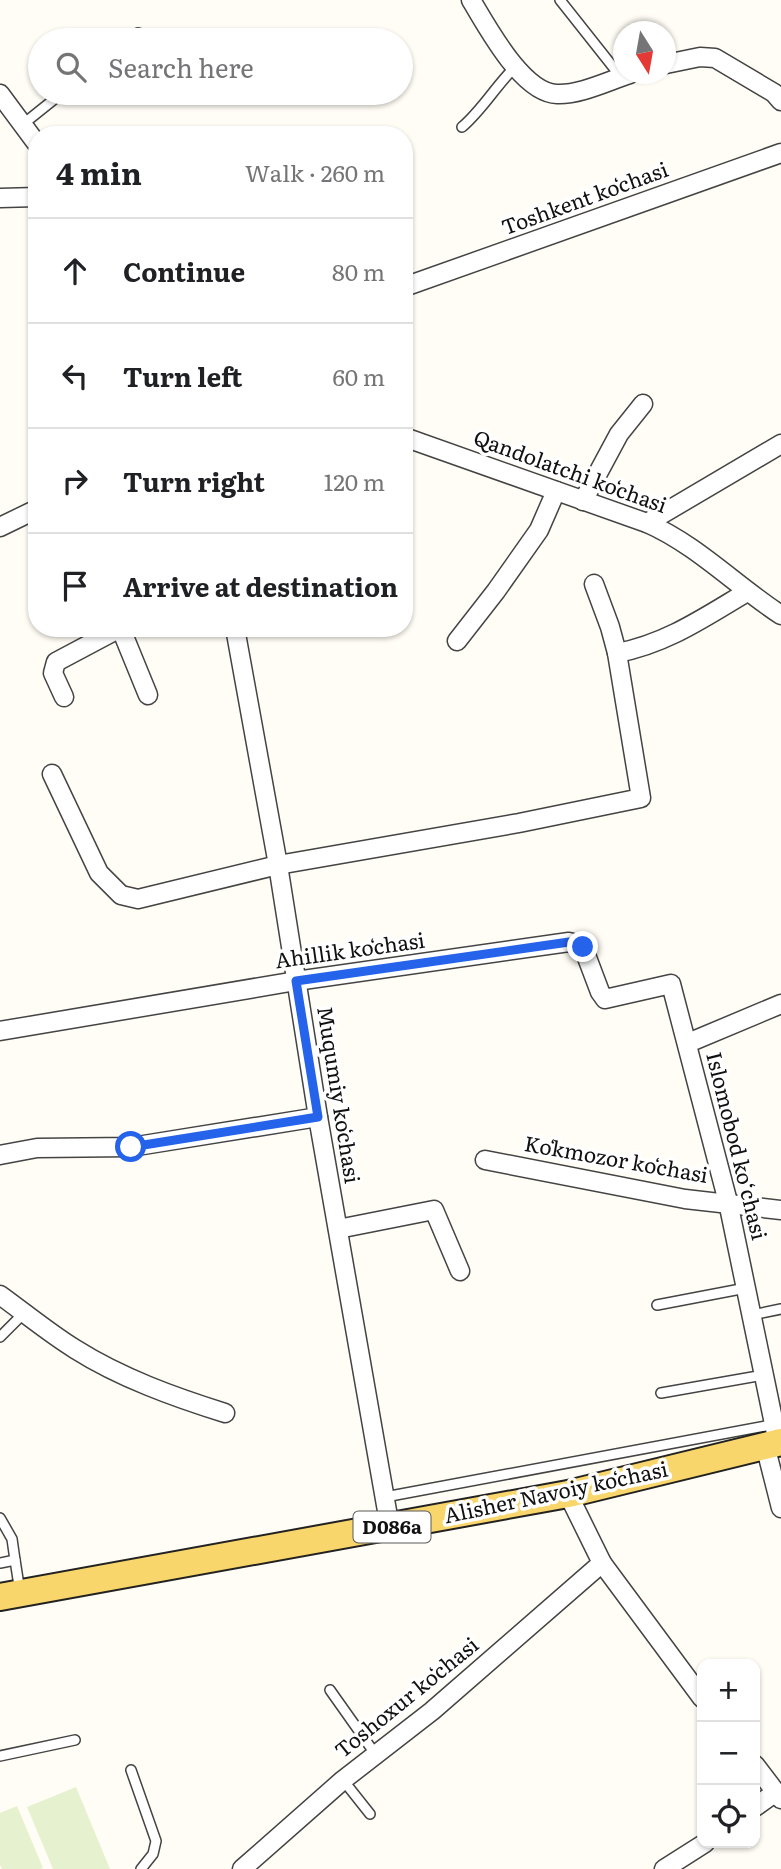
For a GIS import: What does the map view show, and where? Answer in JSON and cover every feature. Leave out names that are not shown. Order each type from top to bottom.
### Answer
[{"type":"main road","name":"Alisher Navoiy koʻchasi","points":[[10,1595],[568,1494],[776,1436]]},
{"type":"street","points":[[471,0],[514,68],[544,91],[553,94],[575,92],[613,79]]},
{"type":"street","points":[[676,62],[700,57],[715,58],[774,93],[781,101]]},
{"type":"street","points":[[0,94],[28,133]]},
{"type":"street","name":"Toshkent koʻchasi","points":[[413,284],[781,153]]},
{"type":"street","points":[[0,198],[28,197]]},
{"type":"street","points":[[583,500],[619,433],[643,404]]},
{"type":"street","name":"Qandolatchi koʻchasi","points":[[413,440],[674,535],[781,615]]},
{"type":"street","points":[[647,523],[781,444]]},
{"type":"street","points":[[457,641],[539,530],[556,491]]},
{"type":"street","points":[[0,527],[28,513]]},
{"type":"street","points":[[52,774],[99,873],[121,895],[138,899],[278,865],[641,798],[617,653],[594,584]]},
{"type":"street","points":[[617,653],[634,650],[680,633],[747,592]]},
{"type":"street","points":[[64,697],[53,673],[56,662],[104,637]]},
{"type":"street","points":[[123,637],[148,695]]},
{"type":"street","name":"Muqumiy koʻchasi","points":[[237,637],[390,1528]]},
{"type":"street","name":"Ahillik koʻchasi","points":[[0,1031],[296,981],[569,942],[583,947],[605,999],[671,984]]},
{"type":"street","name":"Islomobod ko‘chasi","points":[[671,984],[728,1202],[752,1315],[776,1436],[781,1508]]},
{"type":"street","points":[[688,1043],[781,1004]]},
{"type":"street","points":[[0,1155],[37,1149],[131,1147],[318,1117]]},
{"type":"street","name":"Koʻkmozor koʻchasi","points":[[485,1160],[685,1199],[781,1210]]},
{"type":"street","points":[[338,1229],[435,1210],[460,1272]]},
{"type":"street","points":[[0,1295],[76,1349],[116,1371],[178,1399],[226,1413]]},
{"type":"street","points":[[568,1494],[602,1563],[697,1691]]},
{"type":"street","name":"Toshoxur koʻchasi","points":[[242,1869],[343,1780],[432,1711],[602,1563]]},
{"type":"street","points":[[760,1772],[778,1795],[760,1804]]},
{"type":"street","points":[[664,1869],[697,1848]]},
{"type":"lane","points":[[560,0],[613,61]]},
{"type":"lane","points":[[462,127],[477,114],[496,86],[514,68]]},
{"type":"lane","points":[[22,125],[47,105]]},
{"type":"lane","points":[[657,1305],[746,1288]]},
{"type":"lane","points":[[752,1315],[781,1309]]},
{"type":"lane","points":[[0,1337],[24,1313]]},
{"type":"lane","points":[[661,1393],[764,1375]]},
{"type":"lane","points":[[385,1497],[776,1436]]},
{"type":"lane","points":[[0,1518],[12,1539],[15,1560],[10,1595]]},
{"type":"lane","points":[[0,1563],[15,1560]]},
{"type":"lane","points":[[330,1690],[376,1755]]},
{"type":"lane","points":[[0,1756],[75,1740]]},
{"type":"lane","points":[[131,1770],[156,1841],[153,1854],[141,1869]]},
{"type":"lane","points":[[343,1780],[370,1814]]},
{"type":"green space","points":[[76,1787],[110,1869],[53,1869],[27,1807]]},
{"type":"green space","points":[[17,1806],[43,1868],[2,1869],[0,1865],[0,1813]]},
{"type":"route","points":[[131,1147],[318,1117],[296,981],[569,942],[583,947]]}]
